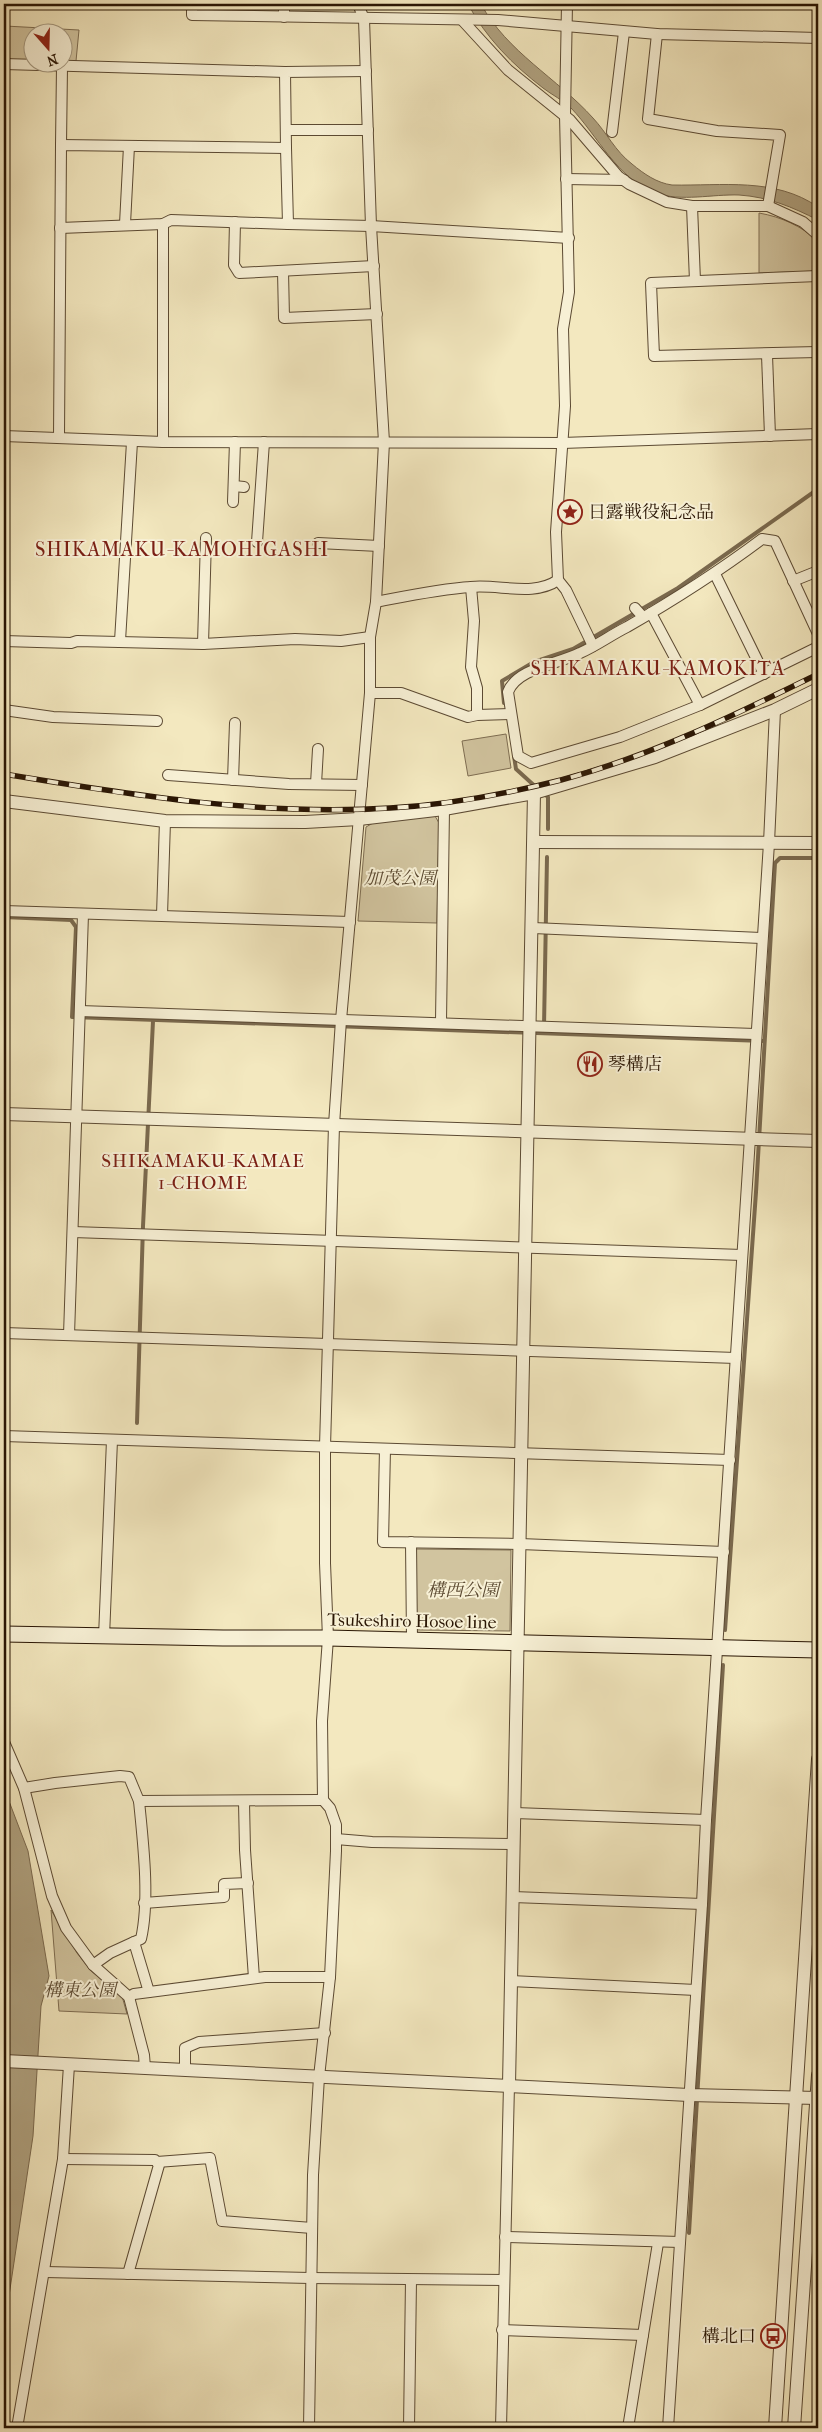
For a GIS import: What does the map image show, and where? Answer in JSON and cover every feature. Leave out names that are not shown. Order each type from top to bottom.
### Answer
[{"type":"main road","name":"Tsukeshiro Hosoe line","points":[[4,1634],[104,1637],[328,1638],[818,1650]]},
{"type":"street","points":[[192,4],[192,15],[498,20],[567,24],[624,32],[657,34],[818,38]]},
{"type":"street","points":[[284,4],[284,17]]},
{"type":"street","points":[[309,2428],[310,2278],[318,2077],[325,2033],[330,1977],[336,1839],[334,1816],[323,1800],[322,1721],[328,1638],[324,1563],[326,1345],[334,1125],[341,1020],[370,693],[370,637],[376,602],[384,442],[371,226],[364,19],[358,4]]},
{"type":"street","points":[[567,4],[564,115],[569,238],[569,292],[563,329],[565,406],[556,532],[558,580],[566,590],[593,646]]},
{"type":"street","points":[[463,20],[508,70],[564,115],[624,180],[647,194],[667,202],[692,206],[768,206],[803,222],[818,234]]},
{"type":"street","points":[[612,132],[624,32]]},
{"type":"street","points":[[657,34],[648,119],[717,131],[780,136],[768,206]]},
{"type":"street","points":[[4,64],[22,65]]},
{"type":"street","points":[[72,66],[286,72],[366,71]]},
{"type":"street","points":[[59,437],[62,72]]},
{"type":"street","points":[[286,72],[288,224]]},
{"type":"street","points":[[286,130],[368,130]]},
{"type":"street","points":[[61,145],[286,148]]},
{"type":"street","points":[[125,224],[128,146]]},
{"type":"street","points":[[566,179],[624,180]]},
{"type":"street","points":[[692,206],[695,281]]},
{"type":"street","points":[[60,228],[163,224],[171,220],[371,226],[569,238]]},
{"type":"street","points":[[235,222],[234,265],[239,273],[374,266]]},
{"type":"street","points":[[163,224],[163,442]]},
{"type":"street","points":[[283,271],[284,318],[377,314]]},
{"type":"street","points":[[818,276],[651,283],[654,356],[767,355],[818,352]]},
{"type":"street","points":[[767,355],[770,436]]},
{"type":"street","points":[[4,436],[59,437],[132,442],[562,443],[818,434]]},
{"type":"street","points":[[120,641],[132,442]]},
{"type":"street","points":[[233,502],[239,487],[235,442]]},
{"type":"street","points":[[257,542],[264,442]]},
{"type":"street","points":[[203,644],[206,538]]},
{"type":"street","points":[[818,634],[775,541],[762,539],[715,574],[580,654],[522,675],[512,682],[508,692],[518,756],[531,763],[620,737],[700,705],[818,647]]},
{"type":"street","points":[[318,543],[379,546]]},
{"type":"street","points":[[793,582],[818,571]]},
{"type":"street","points":[[715,574],[764,674]]},
{"type":"street","points":[[376,602],[471,587],[490,586],[525,590],[552,584],[558,580]]},
{"type":"street","points":[[471,587],[474,621],[471,667],[477,688],[477,715]]},
{"type":"street","points":[[635,608],[647,615],[700,705]]},
{"type":"street","points":[[4,641],[70,643],[77,641],[120,641],[203,644],[295,639],[341,641],[370,637]]},
{"type":"street","points":[[4,801],[165,821],[305,822],[359,819],[444,810],[534,794],[655,757],[775,710],[818,689]]},
{"type":"street","points":[[370,693],[401,693],[468,717],[511,714]]},
{"type":"street","points":[[4,710],[53,716],[157,722]]},
{"type":"street","points":[[668,2428],[730,1460],[761,938],[769,843],[775,710]]},
{"type":"street","points":[[233,780],[235,723]]},
{"type":"street","points":[[316,784],[318,749]]},
{"type":"street","points":[[168,775],[233,780],[362,785]]},
{"type":"street","points":[[501,2428],[515,1814],[529,1026],[533,928],[534,794]]},
{"type":"street","points":[[441,1022],[444,810]]},
{"type":"street","points":[[162,915],[165,821]]},
{"type":"street","points":[[534,842],[818,844]]},
{"type":"street","points":[[4,911],[350,922]]},
{"type":"street","points":[[69,1335],[83,914]]},
{"type":"street","points":[[533,928],[761,938]]},
{"type":"street","points":[[80,1011],[755,1034]]},
{"type":"street","points":[[4,1114],[818,1141]]},
{"type":"street","points":[[73,1232],[742,1255]]},
{"type":"street","points":[[4,1333],[736,1358]]},
{"type":"street","points":[[4,1436],[730,1460]]},
{"type":"street","points":[[104,1637],[112,1440]]},
{"type":"street","points":[[385,1449],[383,1542],[520,1544],[724,1552]]},
{"type":"street","points":[[411,1542],[412,1640]]},
{"type":"street","points":[[4,1742],[24,1788],[52,1896],[66,1928],[93,1965],[129,1997],[144,2055],[145,2068]]},
{"type":"street","points":[[775,2428],[797,2096],[801,1989],[818,1759]]},
{"type":"street","points":[[24,1788],[55,1782],[120,1776],[129,1777],[139,1801],[144,1903],[144,1924],[141,1939],[110,1953],[93,1965]]},
{"type":"street","points":[[139,1801],[201,1800],[244,1802],[323,1800]]},
{"type":"street","points":[[244,1802],[254,1978]]},
{"type":"street","points":[[515,1814],[706,1820]]},
{"type":"street","points":[[336,1839],[372,1842],[514,1844]]},
{"type":"street","points":[[144,1903],[224,1897],[224,1884],[248,1883]]},
{"type":"street","points":[[513,1897],[702,1904]]},
{"type":"street","points":[[134,1942],[149,1992]]},
{"type":"street","points":[[129,1997],[134,1994],[254,1978],[330,1977]]},
{"type":"street","points":[[511,1981],[696,1990]]},
{"type":"street","points":[[185,2070],[185,2048],[199,2042],[325,2033]]},
{"type":"street","points":[[4,2060],[69,2065],[508,2085],[689,2096],[797,2096],[818,2098]]},
{"type":"street","points":[[17,2428],[63,2159],[69,2065]]},
{"type":"street","points":[[794,2428],[813,2244],[818,2074]]},
{"type":"street","points":[[63,2159],[155,2160],[157,2162],[210,2158],[222,2221],[312,2228]]},
{"type":"street","points":[[128,2274],[159,2165],[157,2162]]},
{"type":"street","points":[[505,2237],[658,2243],[680,2242]]},
{"type":"street","points":[[628,2428],[658,2243]]},
{"type":"street","points":[[45,2272],[411,2280],[504,2280]]},
{"type":"street","points":[[408,2428],[411,2280]]},
{"type":"street","points":[[502,2330],[643,2334]]},
{"type":"green space","points":[[5,26],[22,27],[22,60],[12,60],[4,54]]},
{"type":"green space","points":[[72,30],[79,30],[76,61],[72,61]]},
{"type":"green space","points":[[759,213],[790,223],[818,240],[818,271],[759,273]]},
{"type":"green space","points":[[506,734],[511,768],[468,776],[462,741]]},
{"type":"green space","name":"加茂公園","points":[[435,816],[439,823],[437,923],[358,921],[366,827],[373,823]]},
{"type":"green space","name":"構西公園","points":[[416,1549],[511,1550],[510,1631],[416,1630]]},
{"type":"green space","name":"構東公園","points":[[51,1910],[77,1953],[91,1971],[122,1996],[127,2014],[59,2011]]},
{"type":"shaded area","points":[[468,4],[481,4],[492,21],[518,51],[579,104],[621,153],[646,175],[672,185],[748,185],[784,191],[801,197],[818,207],[818,220],[770,200],[750,196],[676,197],[656,193],[642,186],[619,167],[565,102],[546,91],[501,50],[483,28]]},
{"type":"shaded area","points":[[4,1788],[28,1851],[49,1976],[41,2006],[33,2136],[4,2329],[4,2084],[7,2042],[4,1982]]},
{"type":"waterway","points":[[504,703],[502,681],[534,662],[573,649],[678,588],[818,489]]},
{"type":"waterway","points":[[514,756],[516,769],[538,789]]},
{"type":"waterway","points":[[543,793],[548,797],[548,829]]},
{"type":"waterway","points":[[544,1027],[547,857]]},
{"type":"waterway","points":[[725,1630],[756,1192],[775,863],[780,858],[818,858]]},
{"type":"waterway","points":[[4,917],[71,920],[76,927],[72,1017],[764,1041]]},
{"type":"waterway","points":[[137,1423],[143,1226],[153,1021]]},
{"type":"waterway","points":[[689,2233],[723,1665]]},
{"type":"railway","points":[[4,774],[148,796],[245,806],[342,810],[433,804],[476,798],[540,785],[627,759],[724,719],[818,674]]},
{"type":"place","name":"日露戦役紀念品","points":[[570,512]]},
{"type":"place","name":"琴構店","points":[[590,1064]]},
{"type":"place","name":"構北口","points":[[773,2336]]},
{"type":"district","name":"SHIKAMAKU-KAMOHIGASHI","points":[[182,549]]},
{"type":"district","name":"SHIKAMAKU-KAMOKITA","points":[[658,668]]},
{"type":"district","name":"SHIKAMAKU-KAMAE 1-CHOME","points":[[203,1171]]}]
